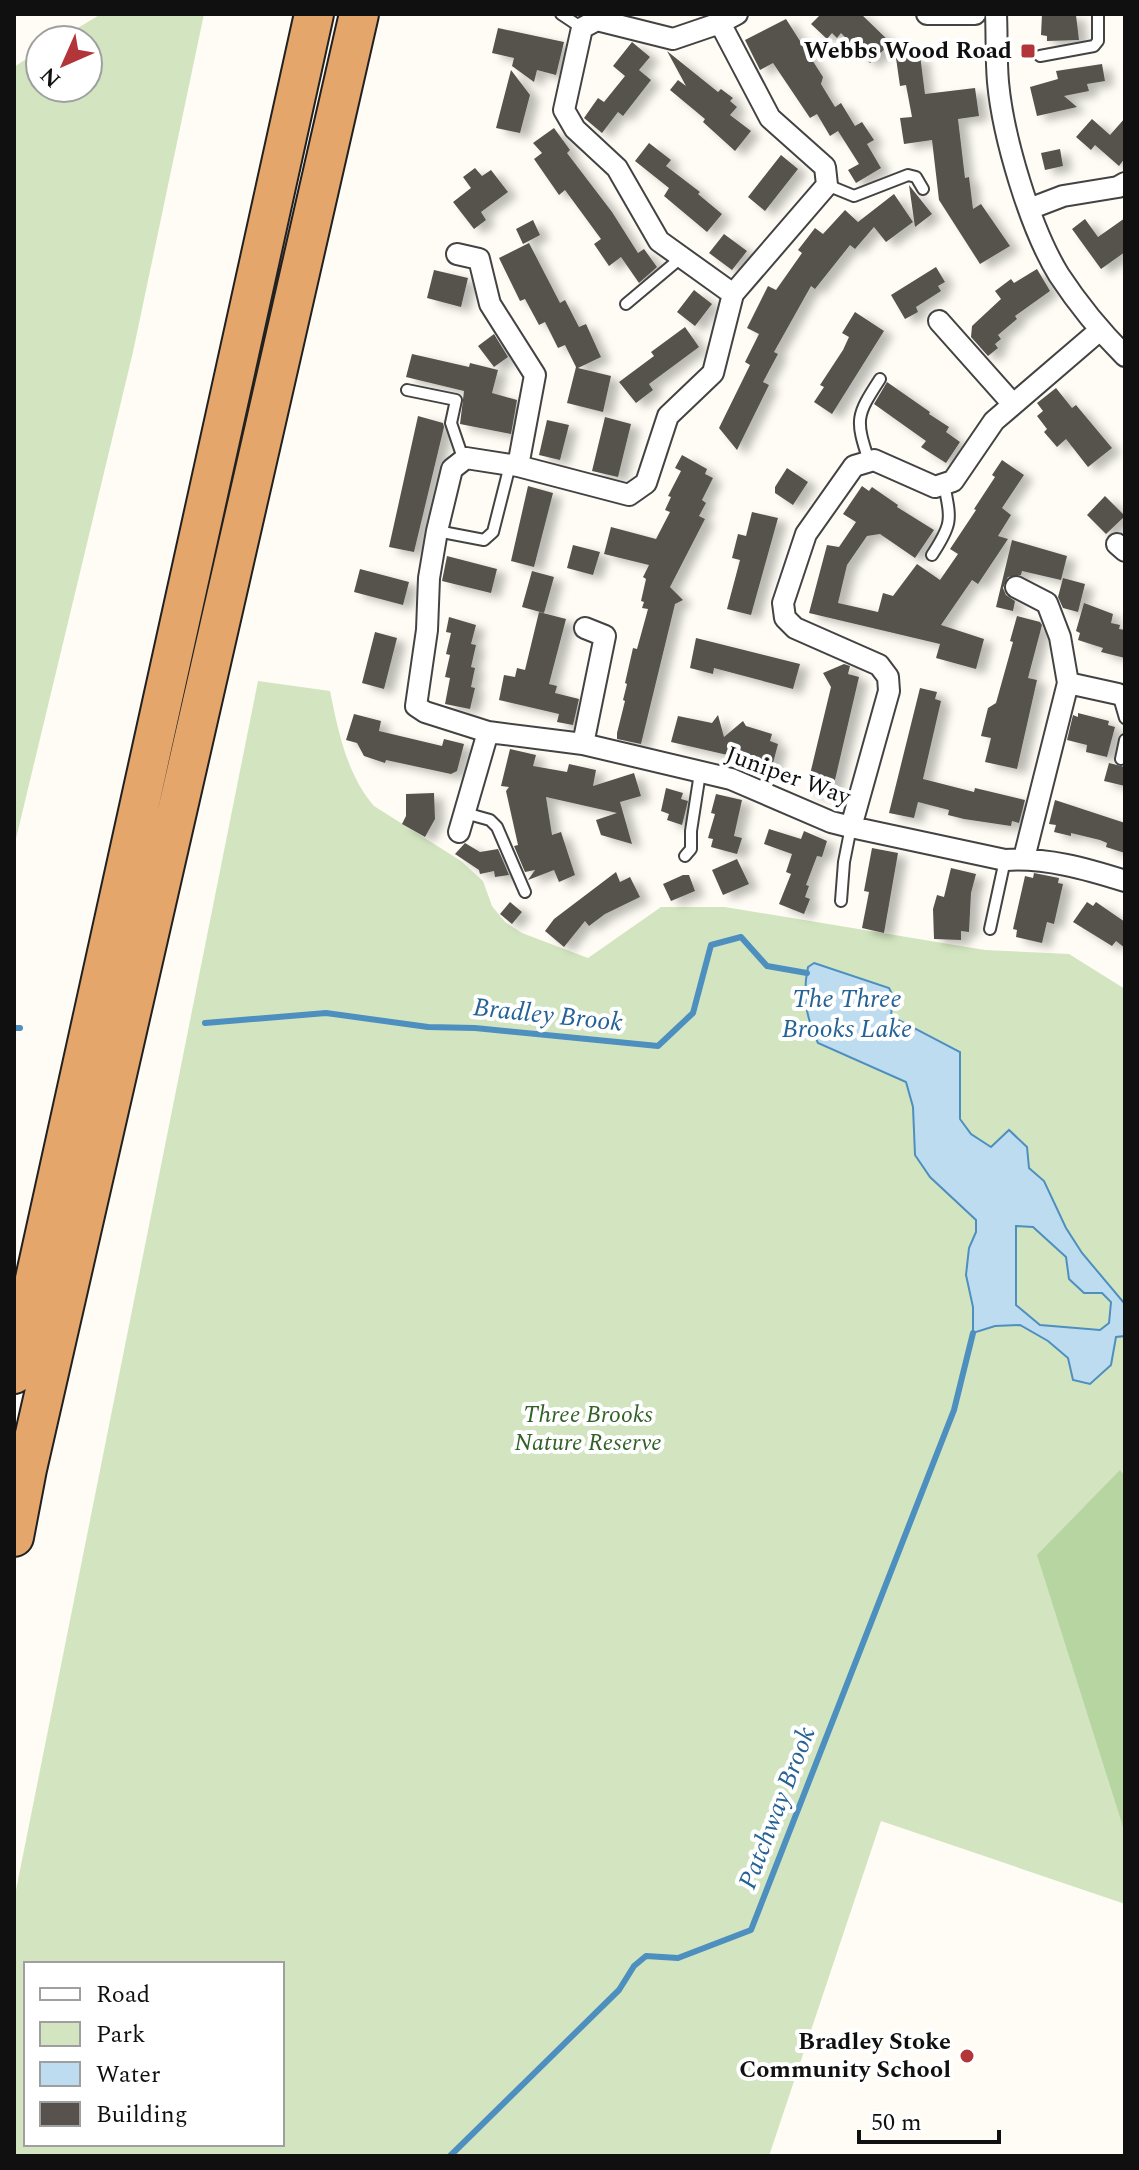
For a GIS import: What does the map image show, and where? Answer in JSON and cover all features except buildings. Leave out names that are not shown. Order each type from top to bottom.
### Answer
[{"type":"highway","points":[[14,1374],[314,14]]},
{"type":"highway","points":[[14,1537],[359,14]]},
{"type":"street","points":[[927,14],[975,14]]},
{"type":"street","points":[[996,14],[998,83],[1010,144],[1029,209],[1058,273],[1100,330],[1125,356]]},
{"type":"street","points":[[464,461],[466,458],[514,466],[629,495],[646,483],[668,416],[713,373],[733,294],[827,185],[825,167],[770,118],[729,19],[673,39],[597,20],[582,28],[564,110],[575,129],[617,168],[659,241],[733,294]]},
{"type":"street","points":[[1029,209],[1063,196],[1118,187],[1125,183]]},
{"type":"street","points":[[457,254],[479,259],[490,304],[535,375],[514,466]]},
{"type":"street","points":[[939,321],[1012,403]]},
{"type":"street","points":[[851,827],[889,691],[888,677],[879,665],[795,628],[785,618],[783,603],[806,534],[854,466],[874,460],[935,487],[953,481],[994,421],[1100,330]]},
{"type":"street","name":"Juniper Way","points":[[464,461],[452,469],[429,578],[427,630],[416,706],[425,712],[488,732],[583,744],[731,779],[831,822],[851,827],[1014,859],[1090,870],[1125,881]]},
{"type":"street","points":[[1014,859],[1068,683],[1060,637],[1047,603],[1016,587]]},
{"type":"street","points":[[583,744],[605,636],[585,628]]},
{"type":"street","points":[[1068,683],[1118,694]]},
{"type":"street","points":[[462,822],[488,732]]},
{"type":"lane","points":[[561,14],[582,28]]},
{"type":"lane","points":[[1040,56],[1094,46],[1098,41],[1098,14]]},
{"type":"lane","points":[[827,185],[854,196],[908,175],[916,177],[923,189]]},
{"type":"lane","points":[[626,304],[682,257]]},
{"type":"lane","points":[[869,461],[859,431],[859,418],[880,379]]},
{"type":"lane","points":[[407,390],[456,400],[451,423],[464,461]]},
{"type":"lane","points":[[437,531],[484,540],[493,532],[514,466]]},
{"type":"lane","points":[[932,555],[951,519],[944,484]]},
{"type":"lane","points":[[1118,694],[1125,718]]},
{"type":"lane","points":[[1121,759],[1125,740]]},
{"type":"lane","points":[[685,856],[691,849],[700,773]]},
{"type":"lane","points":[[462,822],[490,820],[497,827],[525,892]]},
{"type":"lane","points":[[841,901],[851,827]]},
{"type":"lane","points":[[990,929],[1014,859]]},
{"type":"green space","points":[[101,14],[204,14],[133,352],[14,847],[14,67],[24,60],[24,104],[104,104],[104,24],[84,24]]},
{"type":"green space","name":"Three Brooks Nature Reserve","points":[[258,681],[330,691],[350,767],[374,806],[461,861],[483,881],[492,906],[505,922],[522,933],[588,958],[661,907],[725,907],[985,950],[1069,954],[1125,989],[1125,1904],[881,1821],[769,2156],[14,2156],[14,1900]]},
{"type":"green space","points":[[1120,1470],[1125,1477],[1125,1833],[1037,1555]]},
{"type":"water","name":"The Three Brooks Lake","points":[[814,963],[889,988],[893,996],[891,1016],[960,1052],[960,1119],[971,1134],[991,1147],[1009,1130],[1027,1147],[1029,1168],[1044,1181],[1066,1228],[1082,1253],[1125,1304],[1125,1336],[1116,1337],[1111,1365],[1090,1384],[1073,1380],[1068,1358],[1048,1341],[1020,1325],[995,1326],[973,1333],[973,1307],[966,1275],[976,1220],[930,1177],[915,1155],[913,1107],[906,1082],[818,1043],[806,1006],[808,967]],"holes":[[[1016,1226],[1033,1227],[1066,1257],[1069,1279],[1084,1293],[1102,1293],[1111,1302],[1109,1323],[1100,1330],[1040,1325],[1016,1305]]]},
{"type":"waterway","name":"Bradley Brook","points":[[205,1023],[326,1013],[428,1027],[475,1028],[658,1046],[693,1013],[711,945],[741,937],[767,966],[807,973]]},
{"type":"waterway","name":"Bradley Brook","points":[[14,1028],[20,1028]]},
{"type":"waterway","name":"Patchway Brook","points":[[450,2156],[619,1990],[634,1966],[646,1956],[678,1958],[751,1930],[954,1410],[973,1333]]},
{"type":"place","name":"Webbs Wood Road","points":[[1028,51]]},
{"type":"place","name":"Bradley Stoke Community School","points":[[967,2056]]}]
